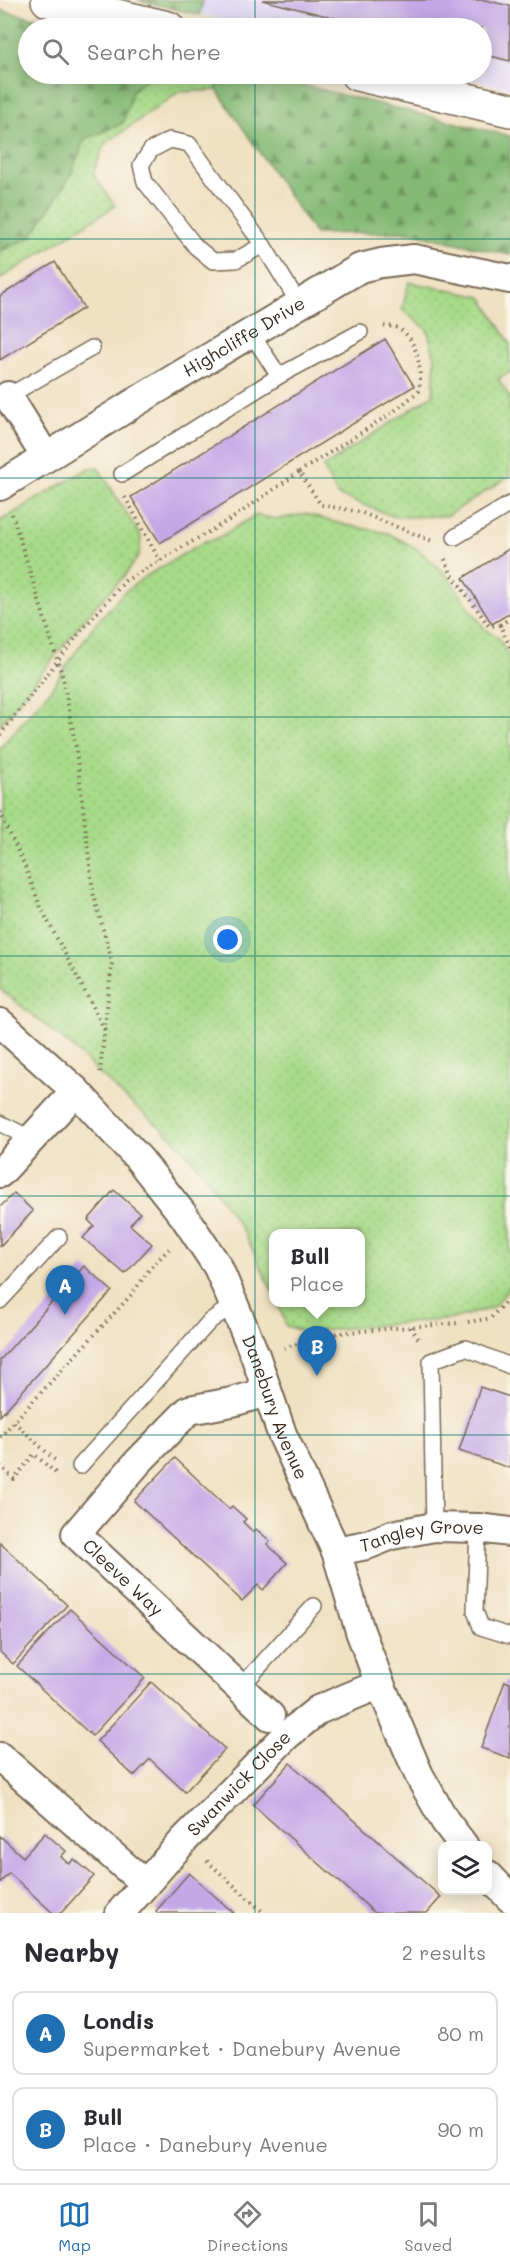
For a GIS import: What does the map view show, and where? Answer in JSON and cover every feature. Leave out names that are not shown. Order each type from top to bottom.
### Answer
[{"type":"street","points":[[48,0],[125,18]]},
{"type":"street","points":[[400,84],[510,110]]},
{"type":"street","name":"Highcliffe Drive","points":[[0,486],[45,456],[360,268],[414,259],[510,279]]},
{"type":"street","points":[[4,398],[45,456]]},
{"type":"street","name":"Danebury Avenue","points":[[0,1023],[87,1085],[218,1267],[255,1355],[267,1392],[305,1486],[336,1551],[360,1631],[380,1684],[419,1775],[445,1821],[461,1841]]},
{"type":"street","points":[[0,1173],[30,1138],[87,1085]]},
{"type":"street","name":"Cleeve Way","points":[[267,1392],[232,1402],[189,1410],[138,1462],[76,1534],[270,1716]]},
{"type":"street","name":"Tangley Grove","points":[[336,1551],[367,1545],[392,1535],[434,1527],[478,1528],[510,1532]]},
{"type":"street","name":"Swanwick Close","points":[[120,1913],[184,1840],[286,1736],[318,1710],[380,1684]]},
{"type":"street","points":[[0,1757],[145,1884]]},
{"type":"street","points":[[492,1879],[510,1898]]},
{"type":"lane","points":[[263,245],[236,260],[213,261],[196,247],[145,182],[141,165],[151,150],[170,140],[189,144],[263,245],[300,304]]},
{"type":"lane","points":[[122,474],[279,376],[360,332]]},
{"type":"lane","points":[[251,333],[279,376]]},
{"type":"lane","points":[[4,398],[92,348]]},
{"type":"lane","points":[[455,537],[510,504]]},
{"type":"lane","points":[[0,1123],[30,1138]]},
{"type":"lane","points":[[0,1301],[59,1237]]},
{"type":"lane","points":[[80,1466],[210,1321],[233,1305]]},
{"type":"lane","points":[[434,1527],[431,1361],[466,1348],[510,1366]]},
{"type":"lane","points":[[478,1528],[475,1611],[481,1627],[510,1636]]},
{"type":"lane","points":[[240,1688],[314,1606]]},
{"type":"path","points":[[0,735],[57,661],[125,582],[234,517],[392,412],[419,391],[421,373],[417,355],[408,336],[397,327],[379,326],[360,332]]},
{"type":"path","points":[[299,472],[321,505],[360,512],[433,541],[437,547]]},
{"type":"path","points":[[122,474],[116,482],[160,561]]},
{"type":"path","points":[[0,486],[19,531],[63,678],[76,748],[93,892],[112,962],[105,1030],[87,1085]]},
{"type":"path","points":[[442,554],[452,573],[489,626],[500,625],[510,618]]},
{"type":"path","points":[[500,625],[510,647]]},
{"type":"path","points":[[0,812],[41,908],[105,1030]]},
{"type":"path","points":[[0,1437],[132,1294],[151,1267],[167,1250],[193,1230]]},
{"type":"path","points":[[280,1349],[327,1334],[462,1323],[491,1318],[510,1296]]},
{"type":"path","points":[[0,1466],[14,1479],[34,1454],[96,1511]]},
{"type":"path","points":[[184,1840],[264,1913]]},
{"type":"shaded area","points":[[138,0],[510,0],[510,89],[488,84],[492,84],[492,18],[214,18]]},
{"type":"green space","points":[[138,0],[203,0],[200,15]]},
{"type":"green space","points":[[0,10],[33,18],[18,18],[18,84],[217,84],[217,90],[179,92],[104,145],[93,174],[115,206],[0,279]]},
{"type":"green space","points":[[0,10],[33,18],[18,18],[18,84],[140,84],[133,90],[123,123],[84,140],[70,177],[31,237],[0,251]]},
{"type":"green space","points":[[217,84],[299,84],[510,136],[510,255],[409,232],[315,234],[217,90]]},
{"type":"green space","points":[[409,282],[482,297],[510,343],[510,372],[498,379],[510,398],[510,476],[447,516],[395,517],[337,495],[323,467],[433,395],[435,358],[427,329],[402,310]]},
{"type":"green space","points":[[98,467],[141,537],[139,555],[125,575],[91,611],[0,725],[0,521],[89,468]]},
{"type":"green space","points":[[306,514],[345,525],[388,533],[419,550],[446,574],[484,628],[499,638],[510,660],[510,1288],[492,1308],[452,1319],[303,1332],[286,1326],[279,1307],[365,1307],[365,1229],[269,1229],[269,1285],[245,1234],[205,1175],[173,1138],[124,1097],[72,1047],[0,989],[0,748],[51,689],[92,628],[122,594],[146,576],[205,541],[216,539],[256,515],[278,519]]},
{"type":"building","points":[[262,0],[485,0],[510,6],[510,61],[492,56],[492,18],[335,18]]},
{"type":"building","points":[[55,262],[84,308],[0,360],[0,296]]},
{"type":"building","points":[[385,339],[414,386],[160,543],[131,497]]},
{"type":"building","points":[[510,548],[510,613],[492,624],[463,578]]},
{"type":"building","points":[[114,1190],[140,1213],[130,1225],[152,1244],[125,1274],[83,1238],[94,1226],[88,1220]]},
{"type":"building","points":[[14,1193],[33,1211],[0,1246],[0,1207]]},
{"type":"building","points":[[84,1266],[112,1291],[0,1416],[0,1360]]},
{"type":"building","points":[[480,1387],[510,1397],[510,1468],[459,1451]]},
{"type":"building","points":[[175,1458],[229,1509],[232,1506],[246,1519],[243,1522],[253,1532],[256,1529],[270,1541],[267,1544],[287,1563],[263,1590],[258,1585],[242,1601],[134,1501]]},
{"type":"building","points":[[0,1543],[67,1605],[13,1664],[0,1652]]},
{"type":"building","points":[[70,1609],[145,1678],[92,1736],[17,1666]]},
{"type":"building","points":[[505,1681],[510,1683],[510,1758],[481,1748]]},
{"type":"building","points":[[151,1682],[225,1749],[185,1792],[150,1759],[134,1776],[97,1741]]},
{"type":"building","points":[[290,1763],[441,1897],[427,1913],[375,1913],[253,1805]]},
{"type":"building","points":[[45,1833],[66,1851],[61,1857],[69,1864],[74,1859],[94,1876],[61,1913],[53,1913],[9,1873],[0,1883],[0,1836],[23,1857]]},
{"type":"building","points":[[189,1873],[234,1913],[158,1913],[156,1911]]},
{"type":"place","name":"Londis","points":[[65,1315]]},
{"type":"place","name":"Bull","points":[[317,1376]]}]
